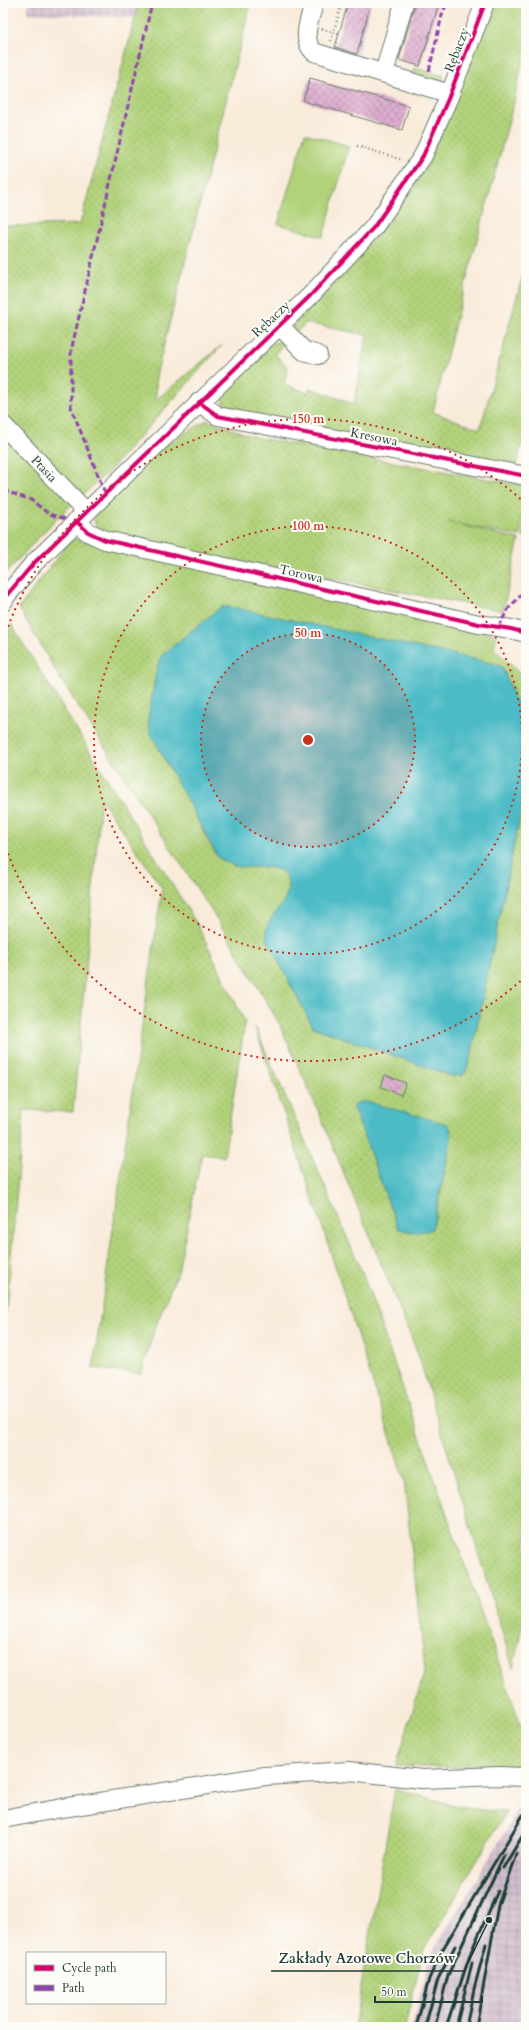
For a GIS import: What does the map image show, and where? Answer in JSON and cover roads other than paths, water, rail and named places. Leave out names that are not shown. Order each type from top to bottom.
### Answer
[{"type":"street","points":[[314,3],[306,32],[308,43],[312,50],[320,55],[450,94]]},
{"type":"street","points":[[384,73],[404,3]]},
{"type":"street","name":"Rębaczy","points":[[3,602],[6,596],[34,563],[310,296],[374,227],[420,160],[450,94],[485,3]]},
{"type":"street","points":[[279,325],[304,351],[318,355]]},
{"type":"street","name":"Kresowa","points":[[199,402],[218,416],[526,476]]},
{"type":"street","name":"Ptasia","points":[[3,425],[81,517]]},
{"type":"street","name":"Torowa","points":[[81,517],[88,532],[106,540],[479,624],[526,633]]},
{"type":"street","points":[[3,1819],[62,1808],[265,1776],[349,1771],[422,1779],[526,1776]]},
{"type":"water","points":[[221,607],[231,607],[492,663],[502,667],[526,726],[526,786],[471,1056],[466,1071],[463,1075],[452,1076],[313,1027],[267,939],[266,931],[268,924],[284,901],[287,894],[287,878],[278,869],[237,866],[218,857],[150,732],[148,719],[157,667],[162,655]]},
{"type":"water","points":[[359,1102],[368,1102],[448,1124],[452,1135],[432,1229],[415,1232],[401,1230],[398,1228],[354,1109],[355,1105]]},
{"type":"railway","points":[[416,2027],[429,1979],[441,1952],[523,1815]]},
{"type":"railway","points":[[503,1868],[526,1830]]},
{"type":"railway","points":[[476,2027],[498,1905],[516,1854]]},
{"type":"railway","points":[[435,2027],[448,1975],[504,1855]]},
{"type":"railway","points":[[446,2027],[471,1952],[498,1891]]},
{"type":"railway","points":[[466,2027],[486,1944]]},
{"type":"railway","points":[[425,2027],[438,1979],[455,1946]]},
{"type":"railway","points":[[456,2027],[472,1963]]},
{"type":"place","name":"Zakłady Azotowe Chorzów","points":[[489,1920]]}]
